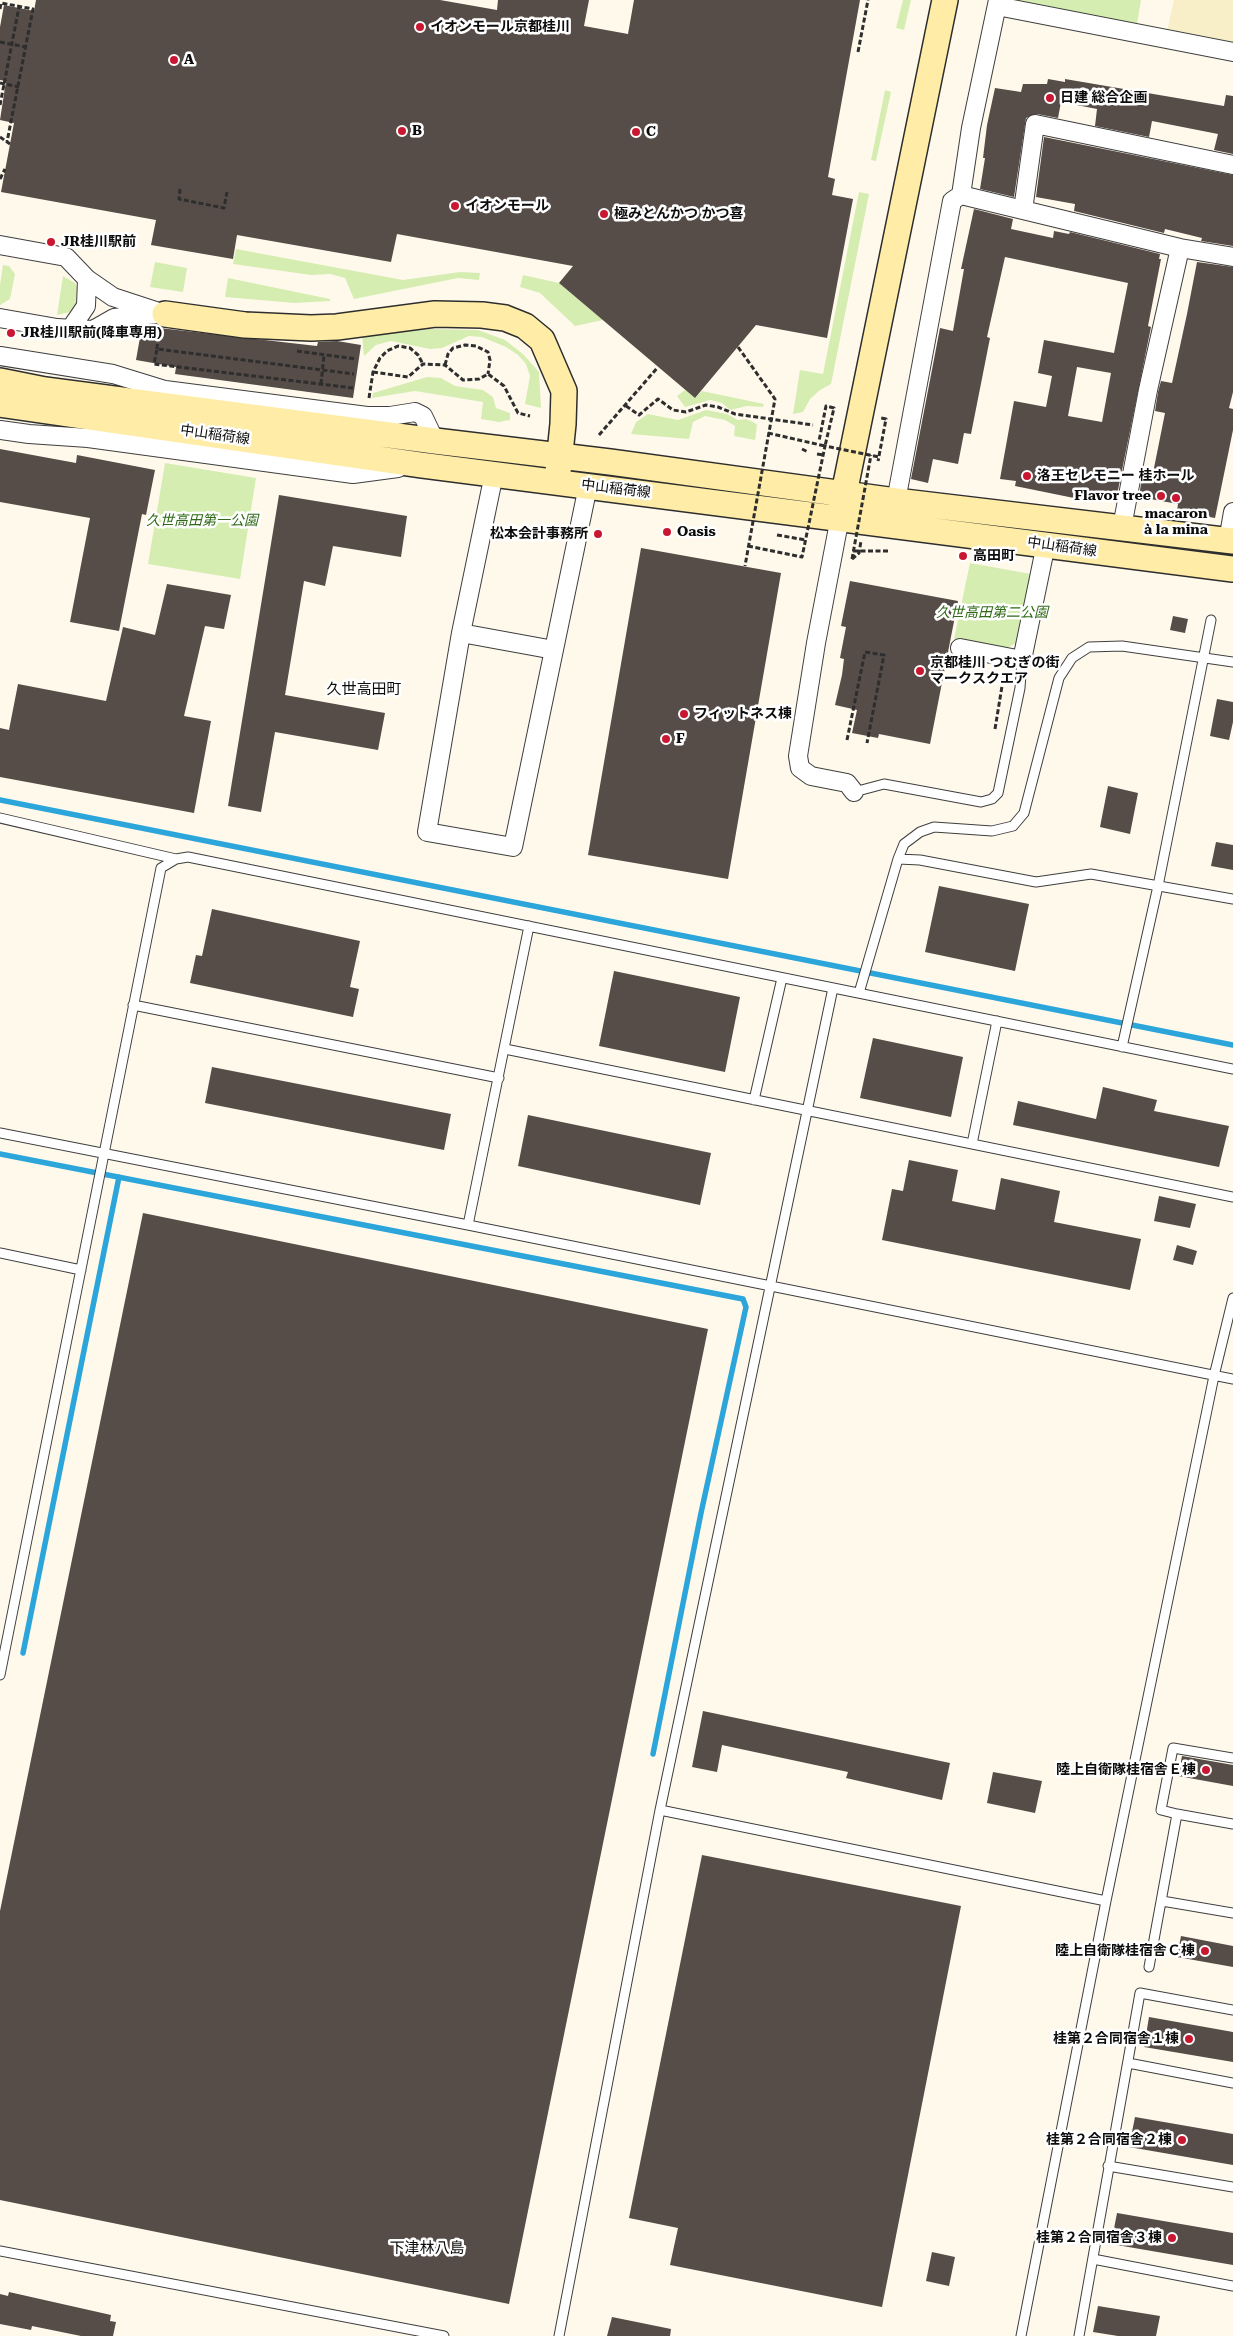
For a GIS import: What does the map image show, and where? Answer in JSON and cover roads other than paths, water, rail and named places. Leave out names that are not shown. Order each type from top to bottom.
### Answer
[{"type":"main road","points":[[840,518],[843,492],[946,0]]},
{"type":"main road","points":[[165,314],[245,325],[311,328],[337,327],[435,314],[482,315],[505,318],[525,326],[542,340],[564,391],[564,420],[557,482]]},
{"type":"main road","name":"中山稲荷線","points":[[0,381],[45,390],[435,441],[560,455],[843,492],[896,501],[1230,541]]},
{"type":"main road","name":"中山稲荷線","points":[[0,404],[421,465],[1046,544],[1233,570]]},
{"type":"street","points":[[961,195],[971,128],[997,3],[1233,52]]},
{"type":"street","points":[[1023,210],[1035,124],[1233,165]]},
{"type":"street","points":[[896,501],[952,201],[961,195],[1180,248],[1233,257]]},
{"type":"street","points":[[0,246],[66,257],[87,279],[113,297],[165,314]]},
{"type":"street","points":[[1122,527],[1148,390],[1180,248]]},
{"type":"street","points":[[71,328],[86,306],[87,279]]},
{"type":"street","points":[[0,318],[57,328],[93,330],[114,318],[165,314]]},
{"type":"street","points":[[0,356],[113,374],[165,390],[367,416],[390,416],[415,412],[423,416],[429,425],[435,441]]},
{"type":"street","points":[[0,430],[88,438],[353,474],[421,465]]},
{"type":"street","points":[[494,474],[462,633],[427,832],[513,848],[588,486]]},
{"type":"street","points":[[1230,541],[1233,512]]},
{"type":"street","points":[[840,518],[816,643],[798,756],[800,768],[811,776],[847,783],[854,792]]},
{"type":"street","points":[[960,648],[1022,660],[1046,544]]},
{"type":"street","points":[[462,633],[554,650]]},
{"type":"lane","points":[[1122,1046],[1158,886],[1211,620]]},
{"type":"lane","points":[[859,993],[904,844],[920,832],[934,827],[992,831],[1013,826],[1024,813],[1059,678],[1072,658],[1089,647],[1122,646],[1203,656],[1233,662]]},
{"type":"lane","points":[[854,792],[884,784],[981,802],[992,798],[998,792],[1020,688],[1022,660]]},
{"type":"lane","points":[[0,818],[176,859]]},
{"type":"lane","points":[[0,1675],[161,868],[176,859],[188,857],[1233,1069]]},
{"type":"lane","points":[[898,859],[920,860],[1036,882],[1091,874],[1233,899]]},
{"type":"lane","points":[[468,1225],[529,926]]},
{"type":"lane","points":[[754,1100],[782,978]]},
{"type":"lane","points":[[559,2336],[660,1810],[833,988]]},
{"type":"lane","points":[[134,1005],[499,1078]]},
{"type":"lane","points":[[972,1144],[997,1021]]},
{"type":"lane","points":[[505,1049],[1233,1196]]},
{"type":"lane","points":[[0,1133],[1233,1379]]},
{"type":"lane","points":[[0,1253],[81,1270]]},
{"type":"lane","points":[[1021,2336],[1106,1902],[1214,1376],[1233,1298]]},
{"type":"lane","points":[[1233,1758],[1173,1748],[1161,1810],[1233,1824]]},
{"type":"lane","points":[[660,1810],[1106,1902]]},
{"type":"lane","points":[[1149,1967],[1177,1814]]},
{"type":"lane","points":[[1162,1900],[1233,1913]]},
{"type":"lane","points":[[1079,2336],[1140,1993],[1233,2010]]},
{"type":"lane","points":[[1128,2063],[1233,2083]]},
{"type":"lane","points":[[1108,2166],[1233,2187]]},
{"type":"lane","points":[[0,2251],[444,2336]]},
{"type":"lane","points":[[1093,2259],[1233,2286]]},
{"type":"waterway","points":[[0,800],[1233,1045]]},
{"type":"waterway","points":[[0,1154],[743,1299],[746,1307],[701,1513],[653,1754]]},
{"type":"waterway","points":[[23,1653],[119,1177]]},
{"type":"place","name":"イオンモール京都桂川","points":[[420,27]]},
{"type":"place","name":"A","points":[[174,60]]},
{"type":"place","name":"日建 総合企画","points":[[1050,98]]},
{"type":"place","name":"B","points":[[402,131]]},
{"type":"place","name":"C","points":[[636,132]]},
{"type":"place","name":"イオンモール","points":[[455,206]]},
{"type":"place","name":"極みとんかつ かつ喜","points":[[604,214]]},
{"type":"place","name":"JR桂川駅前","points":[[51,242]]},
{"type":"place","name":"JR桂川駅前(降車専用)","points":[[11,333]]},
{"type":"place","name":"洛王セレモニー 桂ホール","points":[[1027,476]]},
{"type":"place","name":"Flavor tree","points":[[1161,496]]},
{"type":"place","name":"macaron à la mina","points":[[1176,498]]},
{"type":"place","name":"Oasis","points":[[667,532]]},
{"type":"place","name":"松本会計事務所","points":[[598,534]]},
{"type":"place","name":"高田町","points":[[963,556]]},
{"type":"place","name":"京都桂川 つむぎの街 マークスクエア","points":[[920,671]]},
{"type":"place","name":"フィットネス棟","points":[[684,714]]},
{"type":"place","name":"F","points":[[666,739]]},
{"type":"place","name":"陸上自衛隊桂宿舎Ｅ棟","points":[[1206,1770]]},
{"type":"place","name":"陸上自衛隊桂宿舎Ｃ棟","points":[[1205,1951]]},
{"type":"place","name":"桂第２合同宿舎１棟","points":[[1189,2039]]},
{"type":"place","name":"桂第２合同宿舎２棟","points":[[1182,2140]]},
{"type":"place","name":"桂第２合同宿舎３棟","points":[[1172,2238]]},
{"type":"district","name":"久世高田町","points":[[364,690]]},
{"type":"district","name":"下津林八島","points":[[427,2249]]},
{"type":"park label","name":"久世高田第一公園","points":[[202,521]]},
{"type":"park label","name":"久世高田第二公園","points":[[992,613]]}]
